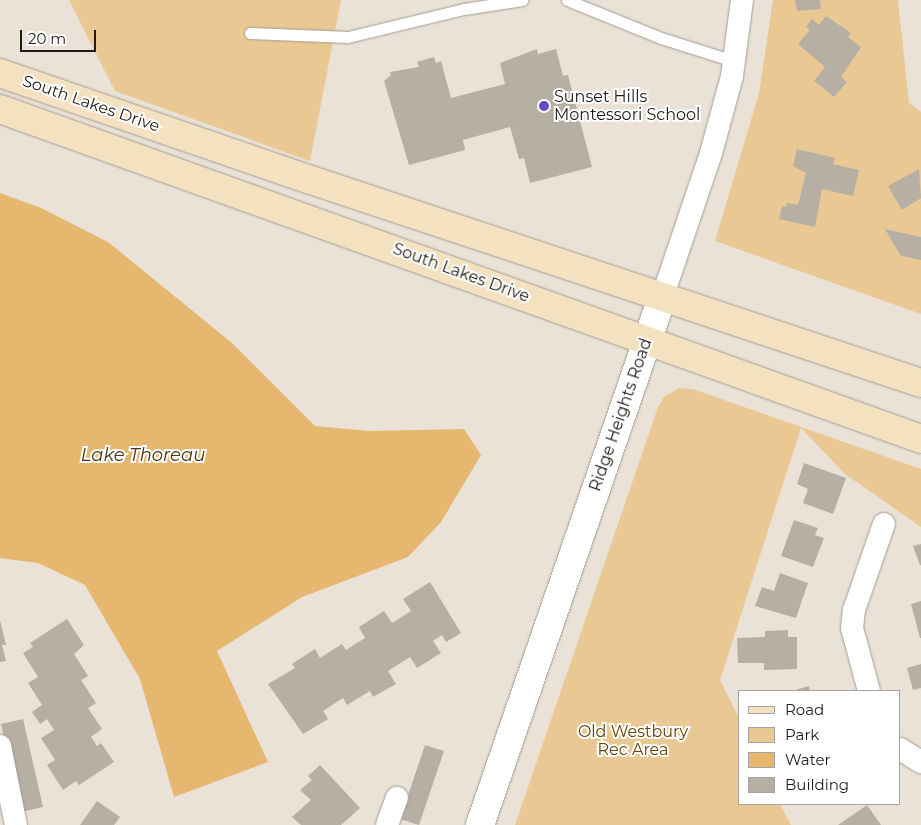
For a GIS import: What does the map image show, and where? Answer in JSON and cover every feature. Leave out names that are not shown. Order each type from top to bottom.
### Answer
[{"type":"main road","name":"South Lakes Drive","points":[[0,73],[308,179],[663,295],[921,383]]},
{"type":"main road","name":"South Lakes Drive","points":[[0,109],[463,273],[646,342],[921,439]]},
{"type":"street","name":"Ridge Heights Road","points":[[480,825],[711,153],[734,61],[742,0]]},
{"type":"street","points":[[869,690],[852,628],[854,610],[884,524]]},
{"type":"street","points":[[0,746],[16,825]]},
{"type":"street","points":[[901,750],[921,762]]},
{"type":"street","points":[[387,825],[397,798]]},
{"type":"lane","points":[[250,33],[348,37],[464,9],[522,0]]},
{"type":"lane","points":[[567,0],[662,38],[734,61]]},
{"type":"green space","points":[[69,0],[341,0],[310,161],[115,91]]},
{"type":"green space","points":[[773,0],[898,0],[909,103],[921,112],[921,314],[715,241],[759,93]]},
{"type":"green space","name":"Old Westbury Rec Area","points":[[679,388],[693,389],[921,469],[921,527],[845,474],[801,428],[720,680],[738,716],[738,805],[781,805],[791,825],[515,825],[658,407],[664,397]]},
{"type":"water","name":"Lake Thoreau","points":[[0,193],[41,208],[108,242],[232,343],[315,426],[368,431],[464,429],[481,455],[441,522],[408,557],[302,597],[217,651],[268,762],[174,797],[140,679],[85,585],[38,563],[0,558]]},
{"type":"building","points":[[795,0],[820,0],[821,9],[797,11]]},
{"type":"building","points":[[826,16],[851,33],[848,37],[861,47],[841,77],[847,82],[834,97],[814,81],[825,67],[798,44],[810,30],[806,27],[812,19],[819,25]]},
{"type":"building","points":[[537,49],[538,54],[556,49],[563,76],[568,75],[592,167],[530,183],[524,158],[519,159],[510,127],[463,140],[465,150],[409,165],[384,81],[391,75],[390,72],[419,67],[417,62],[434,57],[436,63],[441,61],[451,98],[505,84],[500,63]]},
{"type":"building","points":[[797,149],[835,158],[833,164],[859,170],[853,196],[822,189],[815,227],[779,219],[782,206],[786,207],[787,203],[798,205],[806,173],[793,166]]},
{"type":"building","points":[[919,169],[921,198],[902,210],[888,186]]},
{"type":"building","points":[[885,229],[921,237],[921,260],[901,256]]},
{"type":"building","points":[[804,463],[846,478],[833,514],[803,503],[808,489],[797,484]]},
{"type":"building","points":[[794,520],[818,528],[815,535],[824,538],[813,567],[781,556]]},
{"type":"building","points":[[921,544],[921,565],[920,565],[913,546]]},
{"type":"building","points":[[780,573],[808,583],[796,618],[755,606],[762,587],[774,591]]},
{"type":"building","points":[[430,582],[461,633],[446,642],[442,635],[433,641],[441,653],[417,668],[410,657],[388,671],[396,684],[373,697],[370,691],[347,705],[343,698],[323,711],[328,719],[303,734],[268,684],[295,668],[292,664],[315,649],[320,658],[342,644],[346,650],[365,638],[359,627],[384,611],[392,623],[411,611],[403,599]]},
{"type":"building","points":[[921,601],[921,638],[920,638],[911,604]]},
{"type":"building","points":[[67,619],[84,645],[74,654],[88,676],[81,680],[96,703],[88,708],[102,729],[91,737],[97,746],[101,743],[114,762],[79,785],[76,781],[63,790],[47,765],[55,760],[41,738],[54,730],[47,719],[40,724],[32,712],[42,705],[28,683],[38,677],[23,653],[33,647],[30,643]]},
{"type":"building","points":[[0,620],[6,645],[2,645],[6,661],[0,662]]},
{"type":"building","points":[[788,630],[788,637],[797,637],[797,669],[764,670],[764,663],[738,663],[737,638],[765,637],[765,631]]},
{"type":"building","points":[[921,664],[921,688],[913,690],[907,668]]},
{"type":"building","points":[[809,686],[810,690],[795,690]]},
{"type":"building","points":[[23,719],[43,807],[21,812],[1,724]]},
{"type":"building","points":[[425,745],[444,751],[419,825],[400,819]]},
{"type":"building","points":[[320,765],[360,808],[341,825],[301,825],[292,817],[311,800],[300,790],[312,780],[308,776]]},
{"type":"building","points":[[97,801],[120,817],[114,825],[80,825]]},
{"type":"building","points":[[867,805],[881,825],[838,825]]},
{"type":"place","name":"Sunset Hills Montessori School","points":[[544,106]]}]
